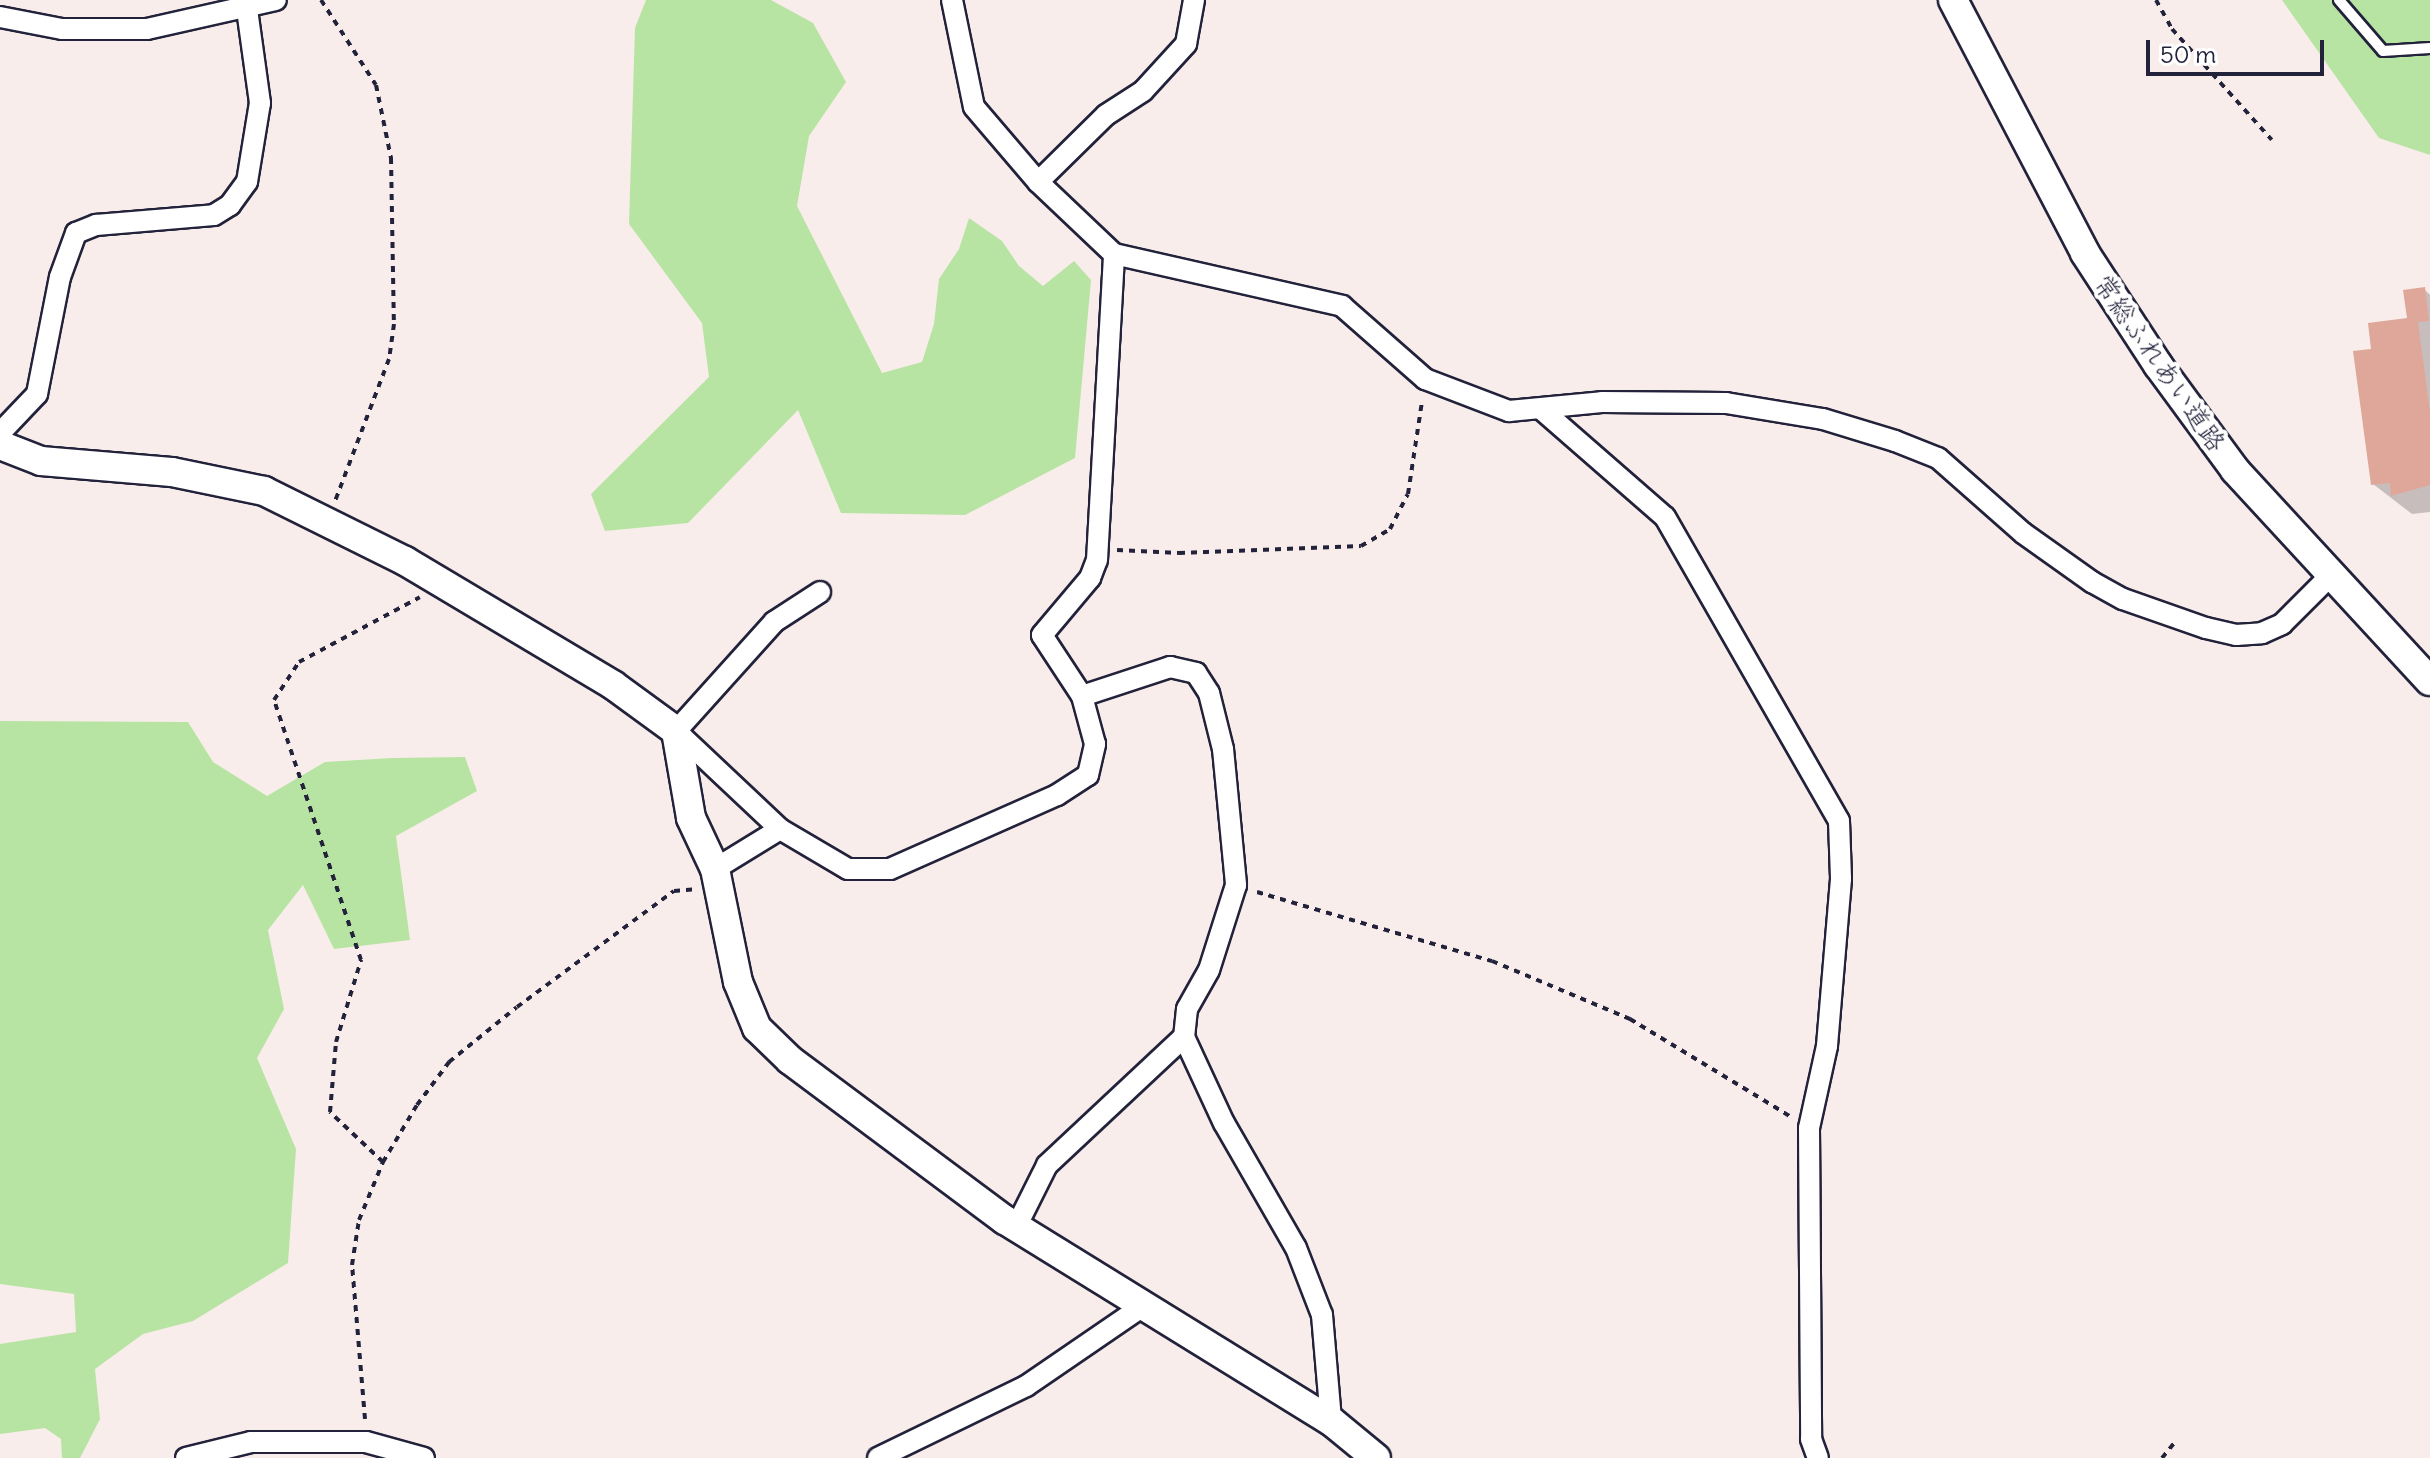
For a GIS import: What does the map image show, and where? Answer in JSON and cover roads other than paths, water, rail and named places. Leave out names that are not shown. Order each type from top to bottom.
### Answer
[{"type":"street","points":[[0,17],[28,25],[100,31],[147,29],[247,9],[276,0]]},
{"type":"street","points":[[952,0],[974,107],[1038,182],[1114,254],[1342,306],[1425,379],[1509,411],[1618,401],[1726,403],[1823,419],[1895,441],[1938,458],[2023,533],[2092,582],[2123,599],[2236,635],[2282,624],[2329,577]]},
{"type":"street","points":[[1038,182],[1106,115],[1143,91],[1186,44],[1194,0]]},
{"type":"street","name":"常総ふれあい道路","points":[[1953,0],[2085,253],[2158,365],[2235,470],[2329,577],[2430,681]]},
{"type":"street","points":[[0,433],[37,394],[60,277],[76,233],[96,225],[214,215],[230,205],[247,182],[260,103],[247,9]]},
{"type":"street","points":[[0,445],[41,461],[217,478],[264,491],[328,519],[613,685],[676,731],[780,829],[848,869],[890,869],[1057,795],[1088,775],[1095,744],[1082,696],[1042,635],[1090,578],[1098,549],[1114,254]]},
{"type":"street","points":[[1541,409],[1665,517],[1839,821],[1841,879],[1827,1046],[1809,1128],[1811,1439],[1818,1458]]},
{"type":"street","points":[[676,731],[774,622],[820,592]]},
{"type":"street","points":[[1082,696],[1170,667],[1196,673],[1209,693],[1223,749],[1236,885],[1209,970],[1187,1009],[1184,1037],[1224,1123],[1296,1248],[1317,1301],[1331,1421]]},
{"type":"street","points":[[676,731],[691,818],[715,877],[738,982],[757,1028],[790,1060],[1016,1227],[1140,1308],[1331,1421],[1376,1458]]},
{"type":"street","points":[[715,877],[780,829]]},
{"type":"street","points":[[1016,1227],[1047,1165],[1184,1037]]},
{"type":"street","points":[[878,1458],[1026,1386],[1140,1308]]},
{"type":"street","points":[[186,1458],[251,1442],[366,1442],[401,1455],[424,1458]]},
{"type":"lane","points":[[2339,0],[2383,51],[2430,48]]}]
